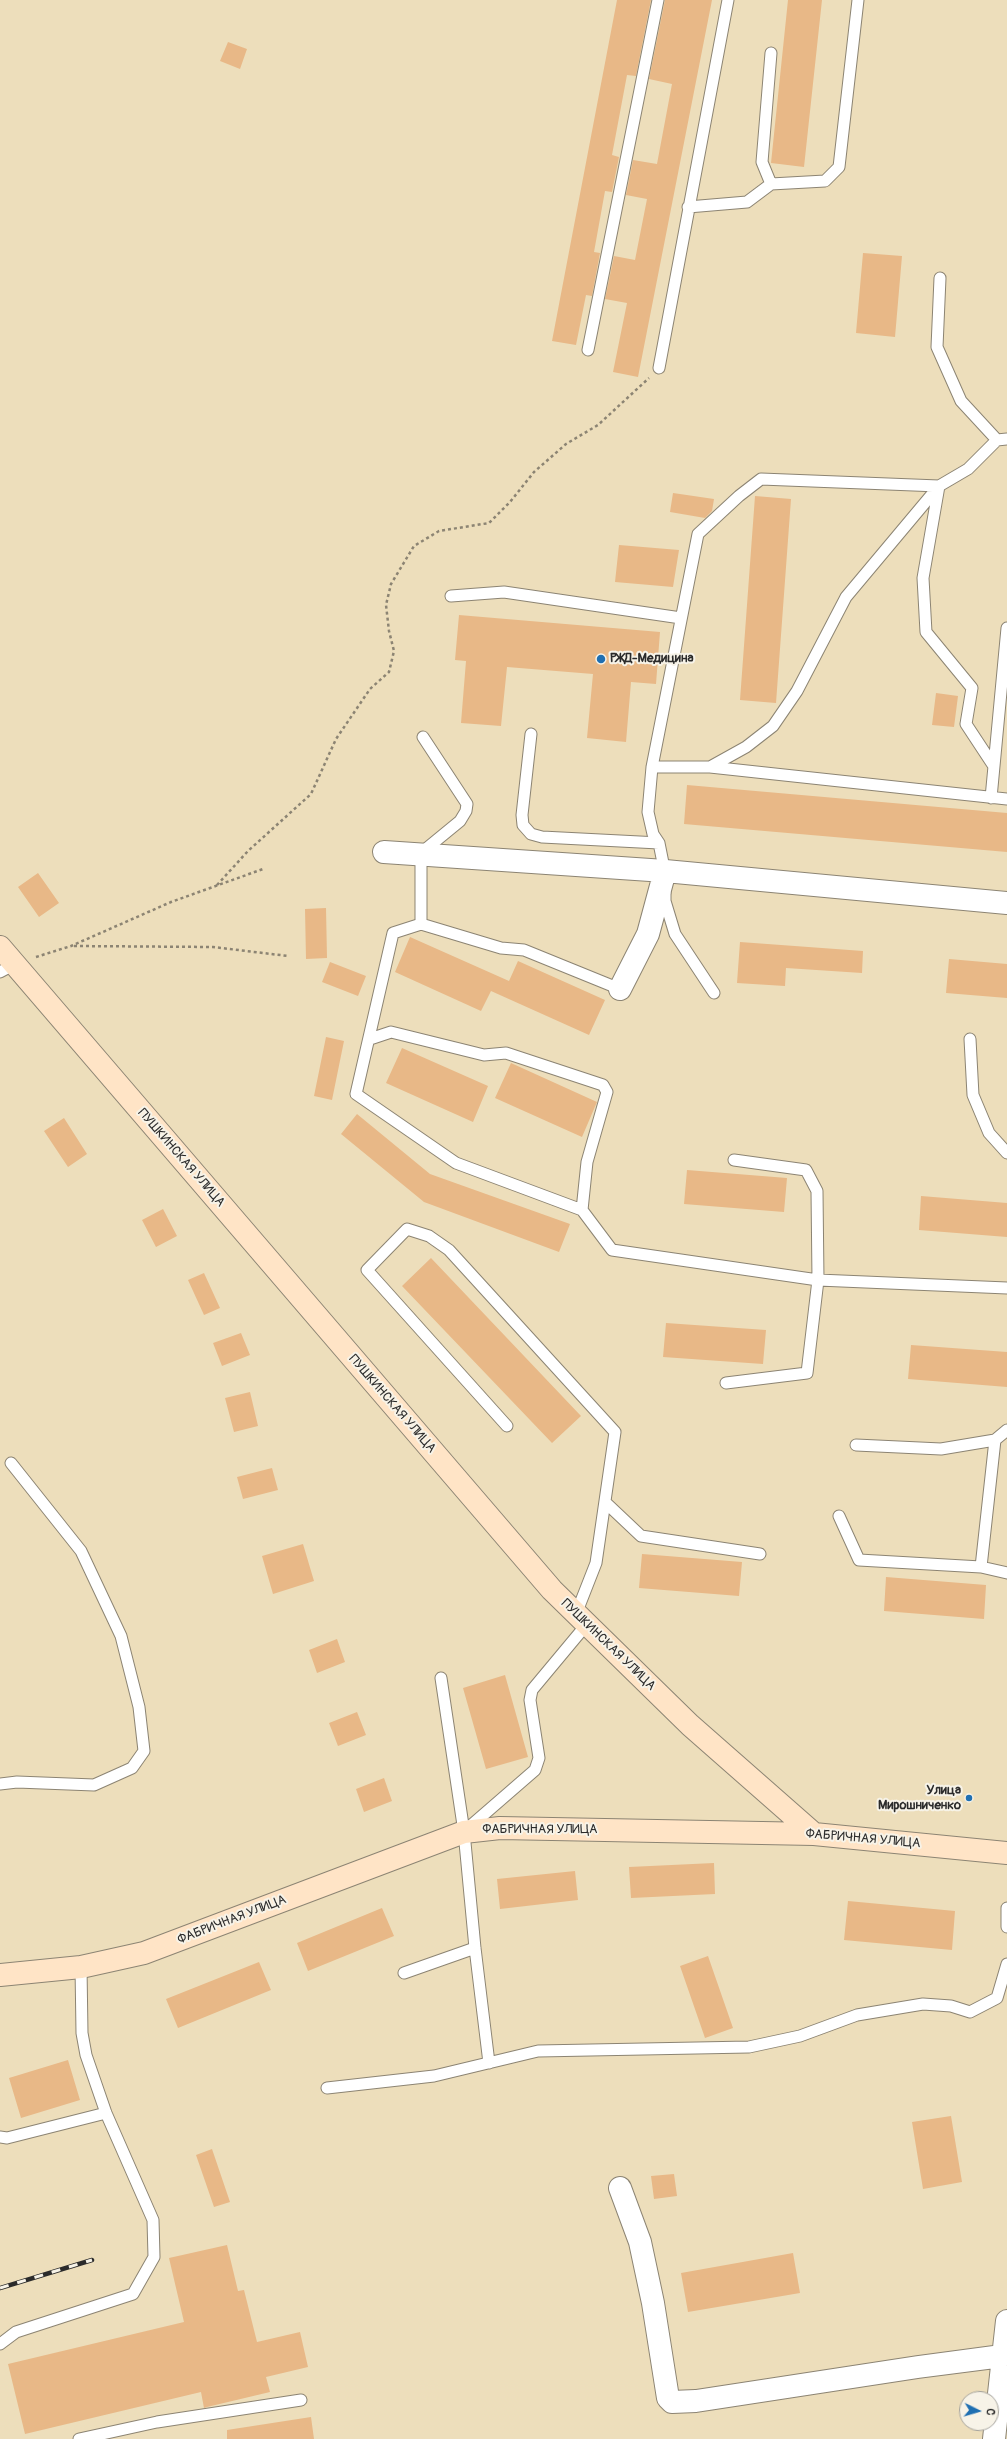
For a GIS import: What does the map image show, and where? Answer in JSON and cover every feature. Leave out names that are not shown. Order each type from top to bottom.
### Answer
[{"type":"main road","name":"ПУШКИНСКАЯ УЛИЦА","points":[[0,947],[7,968],[552,1590],[690,1725],[814,1834]]},
{"type":"main road","name":"ФАБРИЧНАЯ УЛИЦА","points":[[0,1975],[81,1967],[144,1953],[464,1832],[500,1828],[814,1834],[1007,1853]]},
{"type":"street","points":[[384,852],[420,853],[665,871],[1007,903]]},
{"type":"street","points":[[620,989],[648,934],[665,871]]},
{"type":"street","points":[[620,2188],[640,2242],[668,2398],[672,2402],[696,2401],[918,2366],[1002,2356]]},
{"type":"street","points":[[994,2439],[1007,2320]]},
{"type":"lane","points":[[588,350],[658,0]]},
{"type":"lane","points":[[659,368],[728,0]]},
{"type":"lane","points":[[688,207],[747,202],[771,184],[825,181],[839,167],[858,0]]},
{"type":"lane","points":[[771,53],[762,162],[771,184]]},
{"type":"lane","points":[[710,767],[746,747],[773,726],[797,691],[846,597],[939,486],[968,469],[1002,440],[961,401],[937,347],[940,278]]},
{"type":"lane","points":[[714,993],[675,934],[665,901],[665,871],[659,843],[653,834],[648,812],[652,767],[698,534],[739,496],[762,479],[939,486]]},
{"type":"lane","points":[[939,486],[923,578],[926,632],[972,688],[966,724],[993,765]]},
{"type":"lane","points":[[451,596],[504,592],[681,618]]},
{"type":"lane","points":[[991,798],[1007,628]]},
{"type":"lane","points":[[531,734],[522,816],[523,825],[531,834],[542,837],[659,843]]},
{"type":"lane","points":[[421,924],[420,853],[460,820],[466,811],[466,804],[423,737]]},
{"type":"lane","points":[[652,767],[672,769],[710,767],[1007,799]]},
{"type":"lane","points":[[620,989],[524,950],[501,948],[421,924],[393,933],[387,952],[370,1038],[356,1094],[456,1163],[582,1210],[612,1250],[818,1280],[1007,1288]]},
{"type":"lane","points":[[370,1038],[391,1032],[484,1055],[506,1053],[603,1085],[607,1092],[587,1162],[582,1210]]},
{"type":"lane","points":[[970,1039],[973,1095],[989,1133],[1007,1153]]},
{"type":"lane","points":[[726,1383],[807,1373],[818,1280],[818,1192],[806,1170],[734,1160]]},
{"type":"lane","points":[[464,1832],[535,1770],[540,1758],[530,1700],[532,1690],[581,1619],[596,1563],[615,1432],[449,1250],[429,1236],[407,1229],[367,1270],[506,1426]]},
{"type":"lane","points":[[856,1445],[941,1449],[994,1440],[1007,1430]]},
{"type":"lane","points":[[981,1567],[994,1440]]},
{"type":"lane","points":[[0,1784],[18,1782],[94,1785],[132,1768],[144,1751],[139,1707],[121,1636],[81,1551],[11,1463]]},
{"type":"lane","points":[[605,1502],[641,1536],[760,1554]]},
{"type":"lane","points":[[839,1516],[859,1560],[981,1567],[1007,1573]]},
{"type":"lane","points":[[441,1678],[464,1832],[475,1948],[490,2063]]},
{"type":"lane","points":[[1007,1908],[1007,1927]]},
{"type":"lane","points":[[404,1973],[475,1948]]},
{"type":"lane","points":[[326,2088],[434,2076],[538,2051],[749,2047],[800,2036],[857,2015],[923,2004],[951,2006],[970,2012],[997,1998],[1007,1964]]},
{"type":"lane","points":[[0,2344],[16,2332],[133,2294],[154,2257],[153,2220],[106,2113],[84,2048],[81,1967]]},
{"type":"lane","points":[[0,2137],[7,2138],[106,2113]]},
{"type":"lane","points":[[79,2439],[157,2422],[301,2400]]},
{"type":"path","points":[[217,886],[248,851],[311,794],[336,739],[370,689],[389,672],[394,651],[389,631],[386,605],[391,584],[414,546],[439,531],[489,523],[510,502],[534,472],[566,444],[598,425],[659,368]]},
{"type":"path","points":[[7,968],[71,946],[171,902],[263,869]]},
{"type":"path","points":[[71,946],[213,947],[288,956]]},
{"type":"building","points":[[617,0],[651,0],[636,76],[627,75],[612,155],[619,157],[612,192],[605,191],[594,252],[600,253],[592,296],[586,295],[576,345],[552,341]]},
{"type":"building","points":[[665,0],[712,0],[638,377],[613,372],[627,303],[605,299],[614,256],[635,260],[647,199],[626,195],[633,160],[657,164],[672,84],[649,79]]},
{"type":"building","points":[[788,0],[822,0],[804,167],[771,163]]},
{"type":"building","points":[[228,42],[247,49],[240,69],[220,61]]},
{"type":"building","points":[[863,253],[902,256],[895,337],[856,333]]},
{"type":"building","points":[[673,493],[714,499],[712,511],[705,518],[670,512]]},
{"type":"building","points":[[755,496],[791,499],[776,703],[740,700]]},
{"type":"building","points":[[619,545],[679,550],[673,587],[615,582]]},
{"type":"building","points":[[459,615],[660,632],[656,684],[631,682],[626,742],[587,738],[593,674],[507,667],[501,726],[461,723],[466,661],[455,660]]},
{"type":"building","points":[[936,693],[958,696],[954,727],[932,725]]},
{"type":"building","points":[[687,785],[1007,813],[1007,852],[684,824]]},
{"type":"building","points":[[38,873],[59,903],[39,917],[18,887]]},
{"type":"building","points":[[326,908],[327,958],[306,959],[305,909]]},
{"type":"building","points":[[410,937],[509,981],[518,961],[605,1000],[589,1035],[491,991],[481,1011],[395,972]]},
{"type":"building","points":[[740,942],[863,951],[862,973],[786,968],[785,986],[737,983]]},
{"type":"building","points":[[949,959],[1007,964],[1007,998],[946,993]]},
{"type":"building","points":[[330,962],[366,976],[358,996],[322,982]]},
{"type":"building","points":[[326,1037],[344,1041],[332,1100],[314,1096]]},
{"type":"building","points":[[402,1048],[488,1086],[473,1122],[386,1083]]},
{"type":"building","points":[[511,1063],[597,1102],[582,1137],[495,1098]]},
{"type":"building","points":[[357,1114],[430,1174],[570,1224],[559,1252],[424,1202],[341,1134]]},
{"type":"building","points":[[64,1118],[87,1154],[68,1167],[44,1131]]},
{"type":"building","points":[[687,1170],[787,1178],[784,1212],[684,1204]]},
{"type":"building","points":[[921,1196],[1007,1203],[1007,1237],[919,1230]]},
{"type":"building","points":[[163,1209],[177,1236],[156,1247],[142,1220]]},
{"type":"building","points":[[431,1258],[581,1416],[552,1443],[402,1286]]},
{"type":"building","points":[[204,1273],[220,1308],[204,1315],[188,1280]]},
{"type":"building","points":[[666,1323],[766,1330],[763,1364],[663,1357]]},
{"type":"building","points":[[241,1333],[250,1355],[222,1366],[213,1343]]},
{"type":"building","points":[[911,1345],[1007,1352],[1007,1387],[908,1379]]},
{"type":"building","points":[[250,1392],[258,1426],[234,1432],[225,1398]]},
{"type":"building","points":[[272,1468],[278,1490],[243,1499],[237,1477]]},
{"type":"building","points":[[303,1544],[314,1581],[273,1594],[262,1556]]},
{"type":"building","points":[[642,1554],[742,1562],[739,1596],[639,1588]]},
{"type":"building","points":[[886,1577],[986,1585],[984,1619],[884,1611]]},
{"type":"building","points":[[337,1639],[345,1662],[317,1673],[309,1650]]},
{"type":"building","points":[[505,1675],[528,1757],[486,1769],[463,1688]]},
{"type":"building","points":[[357,1712],[366,1735],[338,1746],[329,1723]]},
{"type":"building","points":[[384,1778],[392,1801],[364,1812],[356,1789]]},
{"type":"building","points":[[714,1863],[715,1894],[631,1898],[629,1867]]},
{"type":"building","points":[[575,1871],[578,1900],[500,1909],[497,1879]]},
{"type":"building","points":[[848,1901],[955,1911],[952,1950],[844,1940]]},
{"type":"building","points":[[382,1908],[394,1936],[308,1971],[297,1943]]},
{"type":"building","points":[[708,1956],[733,2028],[705,2038],[680,1966]]},
{"type":"building","points":[[259,1962],[271,1990],[178,2028],[166,1999]]},
{"type":"building","points":[[68,2060],[80,2100],[21,2118],[9,2078]]},
{"type":"building","points":[[951,2116],[962,2182],[923,2189],[912,2122]]},
{"type":"building","points":[[212,2149],[230,2202],[214,2207],[196,2155]]},
{"type":"building","points":[[674,2174],[677,2196],[654,2199],[651,2176]]},
{"type":"building","points":[[227,2245],[238,2291],[244,2290],[257,2342],[300,2332],[308,2367],[266,2377],[270,2392],[204,2408],[201,2392],[25,2434],[8,2364],[184,2322],[169,2258]]},
{"type":"building","points":[[793,2253],[800,2293],[688,2312],[681,2273]]},
{"type":"building","points":[[311,2417],[314,2439],[227,2439],[227,2430]]},
{"type":"railway","points":[[0,2288],[92,2260]]},
{"type":"place","name":"РЖД-Медицина","points":[[601,659]]},
{"type":"place","name":"Улица Мирошниченко","points":[[969,1798]]}]
